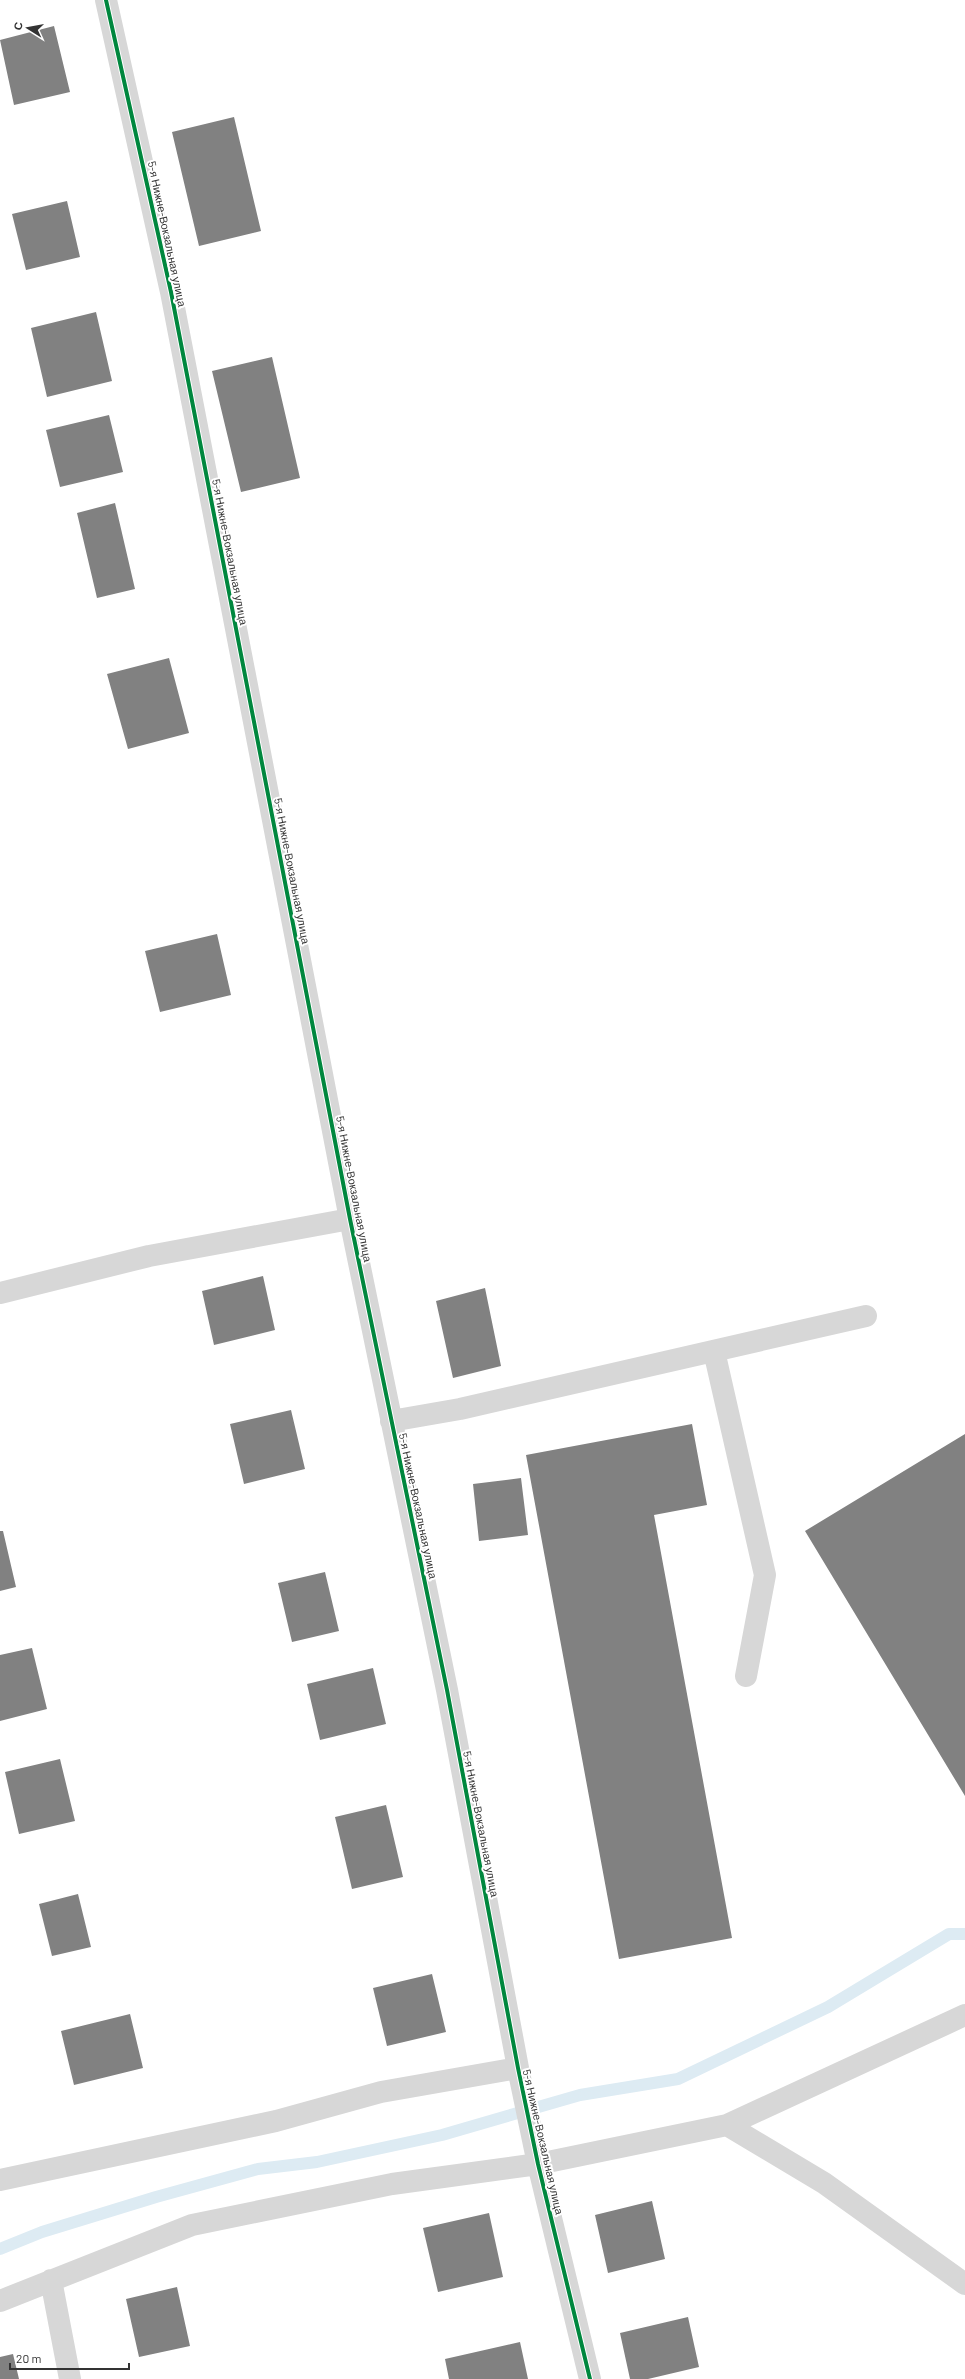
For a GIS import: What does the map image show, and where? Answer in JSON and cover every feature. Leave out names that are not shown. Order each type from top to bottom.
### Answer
[{"type":"street","name":"5-я Нижне-Вокзальная улица","points":[[106,0],[171,292],[350,1219],[447,1690],[518,2068],[538,2164],[590,2379]]},
{"type":"street","points":[[0,1293],[149,1256],[350,1219]]},
{"type":"street","points":[[391,1421],[460,1409],[866,1316]]},
{"type":"street","points":[[714,1351],[765,1574],[746,1676]]},
{"type":"street","points":[[0,2301],[192,2225],[392,2184],[538,2164],[727,2125],[965,2015]]},
{"type":"street","points":[[1,2174],[276,2121],[381,2092],[518,2068]]},
{"type":"street","points":[[727,2125],[824,2183],[965,2284]]},
{"type":"street","points":[[51,2280],[70,2379]]},
{"type":"building","points":[[54,26],[70,92],[14,105],[0,40]]},
{"type":"building","points":[[234,117],[261,231],[199,246],[172,132]]},
{"type":"building","points":[[67,201],[80,257],[26,270],[12,214]]},
{"type":"building","points":[[96,312],[112,381],[47,397],[31,328]]},
{"type":"building","points":[[272,357],[300,478],[241,492],[212,371]]},
{"type":"building","points":[[109,415],[123,472],[60,487],[46,430]]},
{"type":"building","points":[[115,503],[135,589],[97,598],[77,513]]},
{"type":"building","points":[[169,658],[189,733],[128,749],[107,674]]},
{"type":"building","points":[[217,934],[231,995],[160,1012],[145,951]]},
{"type":"building","points":[[263,1276],[275,1330],[214,1345],[202,1291]]},
{"type":"building","points":[[485,1288],[501,1366],[453,1378],[436,1301]]},
{"type":"building","points":[[291,1410],[305,1469],[244,1484],[230,1424]]},
{"type":"building","points":[[692,1424],[707,1505],[654,1515],[732,1938],[619,1959],[526,1455]]},
{"type":"building","points":[[965,1434],[965,1796],[805,1531]]},
{"type":"building","points":[[521,1478],[528,1535],[479,1541],[473,1484]]},
{"type":"building","points":[[0,1531],[3,1531],[16,1587],[0,1591]]},
{"type":"building","points":[[325,1572],[339,1631],[292,1642],[278,1583]]},
{"type":"building","points":[[32,1648],[47,1709],[0,1721],[0,1655]]},
{"type":"building","points":[[373,1668],[386,1724],[320,1740],[307,1684]]},
{"type":"building","points":[[60,1759],[75,1821],[19,1834],[5,1772]]},
{"type":"building","points":[[386,1805],[403,1877],[352,1889],[335,1817]]},
{"type":"building","points":[[78,1894],[91,1947],[52,1956],[39,1904]]},
{"type":"building","points":[[432,1974],[446,2032],[387,2046],[373,1988]]},
{"type":"building","points":[[130,2014],[143,2068],[74,2085],[61,2031]]},
{"type":"building","points":[[652,2201],[665,2259],[608,2273],[595,2215]]},
{"type":"building","points":[[489,2213],[503,2277],[438,2292],[423,2228]]},
{"type":"building","points":[[177,2287],[190,2346],[139,2357],[126,2299]]},
{"type":"building","points":[[688,2317],[699,2367],[648,2379],[630,2379],[620,2333]]},
{"type":"building","points":[[520,2342],[528,2379],[449,2379],[445,2359]]},
{"type":"building","points":[[13,2354],[19,2379],[0,2379],[0,2357]]},
{"type":"waterway","points":[[0,2249],[42,2232],[156,2197],[258,2169],[317,2162],[442,2135],[580,2095],[678,2079],[828,2007],[949,1934],[965,1934]]},
{"type":"cycle path","points":[[106,0],[171,292],[350,1219],[447,1690],[518,2068],[538,2164],[590,2379]]}]
